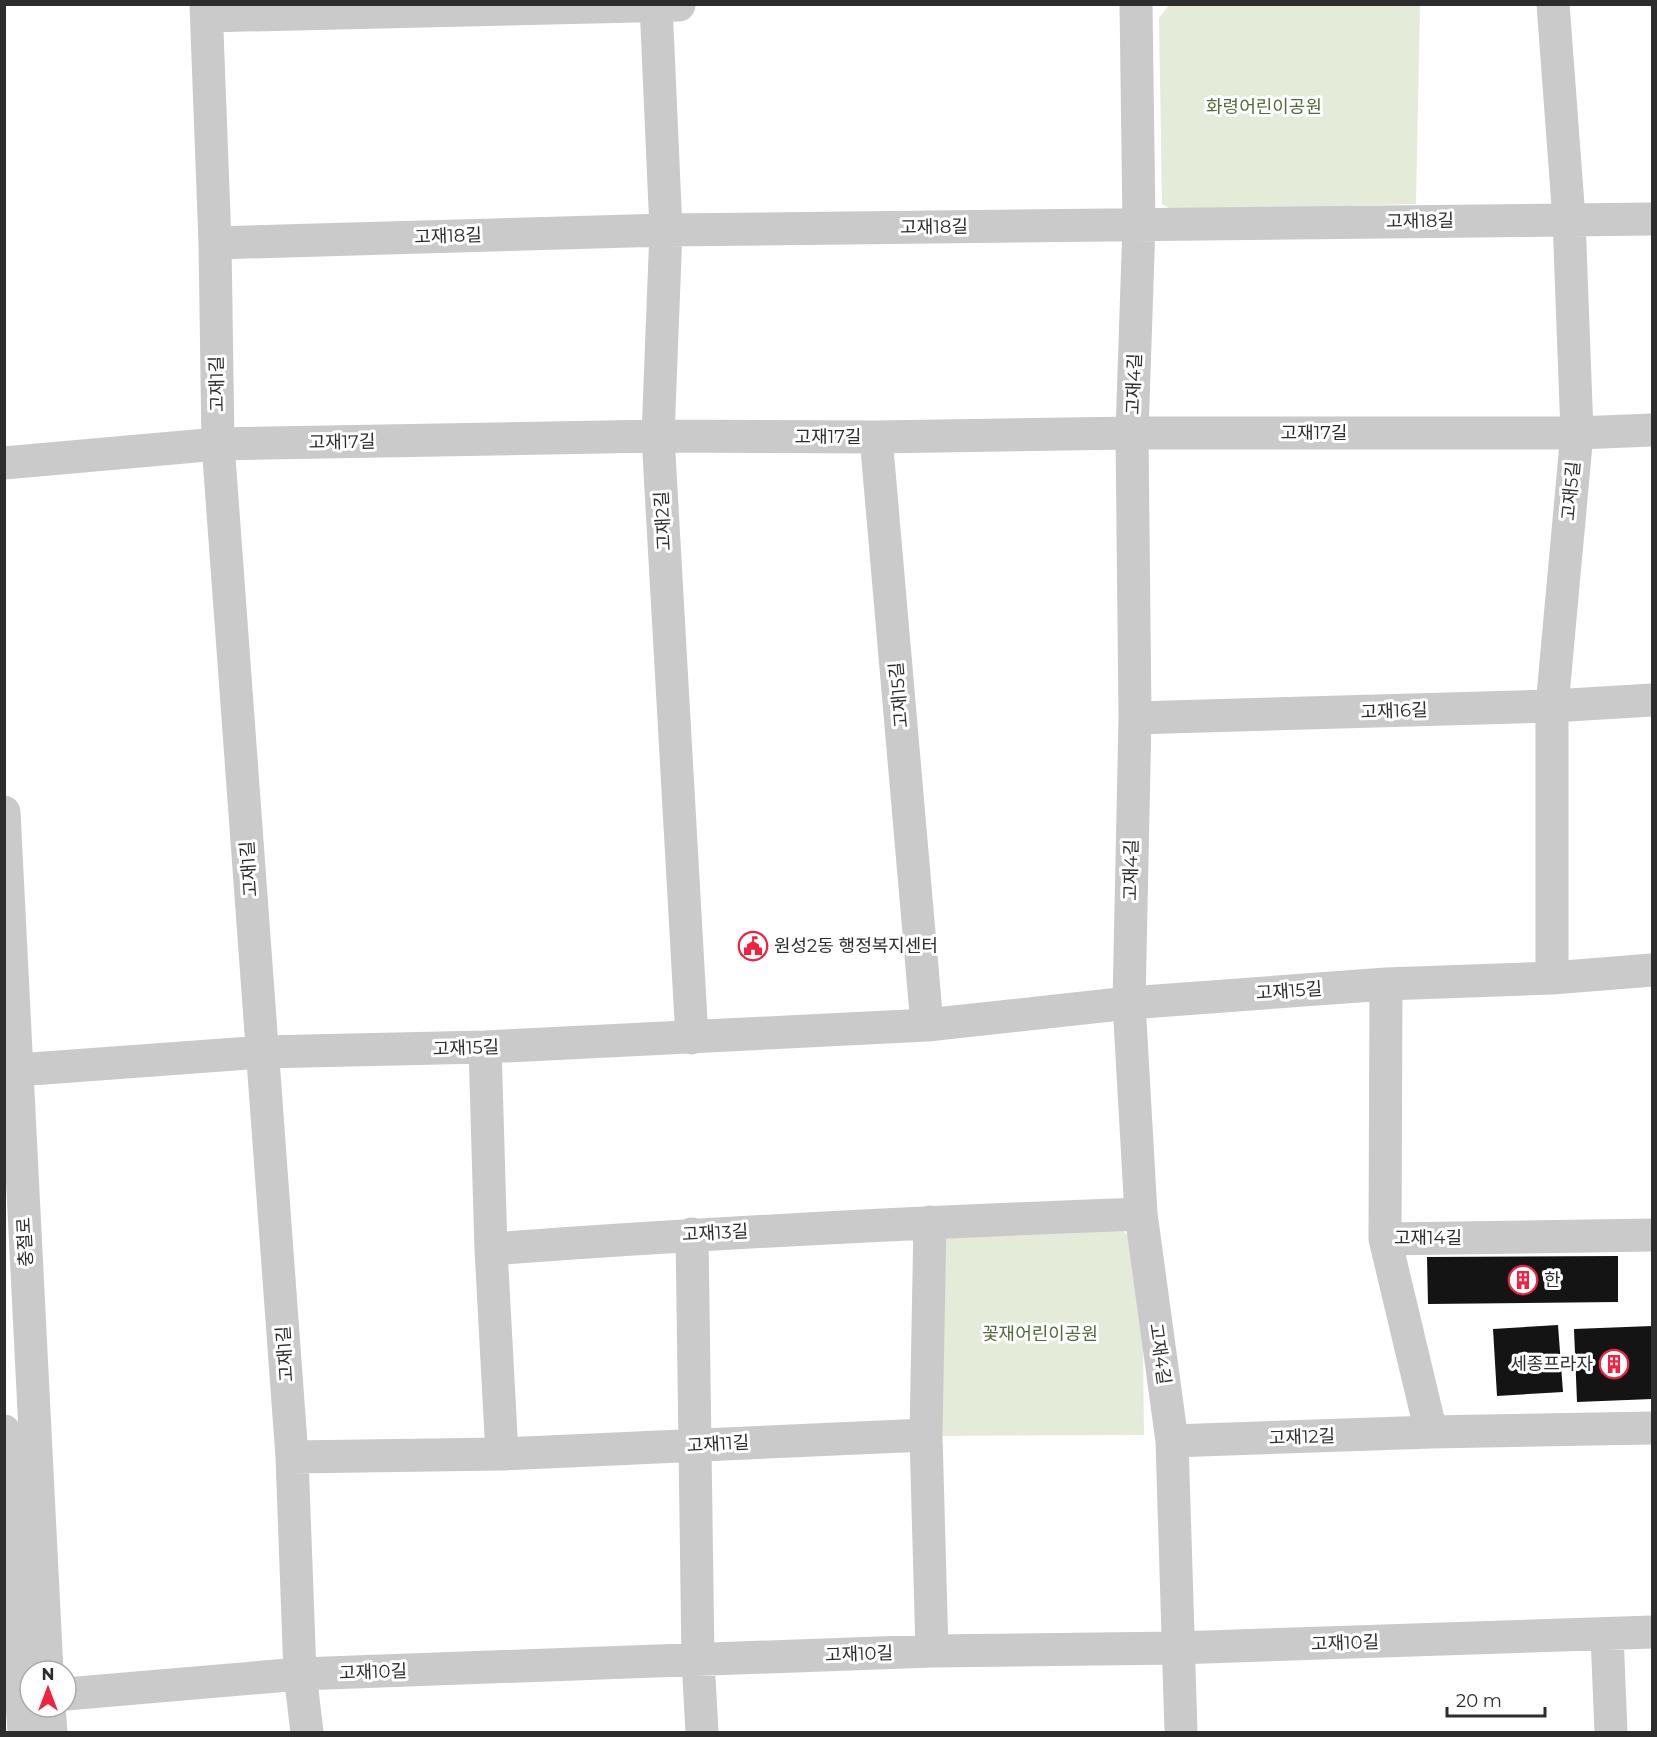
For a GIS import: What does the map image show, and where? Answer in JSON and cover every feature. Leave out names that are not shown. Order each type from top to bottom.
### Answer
[{"type":"street","points":[[206,10],[679,4]]},
{"type":"street","name":"고재4길","points":[[1136,4],[1139,224],[1132,433],[1134,718],[1129,1003],[1141,1214],[1172,1441],[1181,1732]]},
{"type":"street","name":"고재5길","points":[[1552,978],[1552,706],[1576,432],[1569,219],[1553,4]]},
{"type":"street","name":"고재2길","points":[[656,5],[666,230],[658,436],[692,1038]]},
{"type":"street","name":"고재1길","points":[[206,10],[216,243],[218,444],[292,1457],[300,1674],[307,1732]]},
{"type":"street","name":"고재18길","points":[[216,243],[666,230],[1653,219]]},
{"type":"street","name":"고재17길","points":[[4,463],[218,444],[658,436],[876,437],[1653,430]]},
{"type":"street","name":"고재15길","points":[[876,437],[927,1025]]},
{"type":"street","name":"고재16길","points":[[1134,718],[1552,706],[1653,700]]},
{"type":"street","name":"충절로","points":[[4,812],[10,1071],[46,1659]]},
{"type":"street","name":"고재15길","points":[[10,1071],[262,1052],[485,1047],[927,1025],[1129,1003],[1386,984],[1552,978],[1653,970]]},
{"type":"street","name":"고재14길","points":[[1386,984],[1385,1239],[1653,1235]]},
{"type":"street","points":[[485,1047],[491,1249],[502,1454]]},
{"type":"street","name":"고재13길","points":[[491,1249],[693,1234],[1141,1214]]},
{"type":"street","points":[[930,1222],[926,1434],[932,1652]]},
{"type":"street","points":[[693,1234],[698,1660],[702,1732]]},
{"type":"street","points":[[1385,1239],[1431,1432]]},
{"type":"street","name":"고재12길","points":[[1172,1441],[1431,1432],[1653,1428]]},
{"type":"street","points":[[4,1431],[23,1659]]},
{"type":"street","name":"고재11길","points":[[292,1457],[502,1454],[926,1434]]},
{"type":"street","name":"고재10길","points":[[78,1693],[300,1674],[932,1652],[1177,1648],[1653,1632]]},
{"type":"street","points":[[1607,1635],[1611,1732]]},
{"type":"street","points":[[41,1719],[51,1732]]},
{"type":"green space","name":"화령어린이공원","points":[[1169,5],[1420,5],[1416,204],[1174,211],[1162,204],[1159,18]]},
{"type":"green space","name":"꽃재어린이공원","points":[[1122,1230],[1142,1249],[1144,1435],[937,1436],[939,1250],[949,1234]]},
{"type":"building","name":"한","points":[[1618,1256],[1618,1302],[1428,1304],[1427,1257]]},
{"type":"building","points":[[1558,1325],[1563,1392],[1497,1396],[1493,1329]]},
{"type":"building","name":"세종프라자","points":[[1652,1326],[1652,1399],[1577,1402],[1574,1329]]},
{"type":"place","name":"원성2동 행정복지센터","points":[[753,946]]},
{"type":"place","name":"한","points":[[1523,1280]]},
{"type":"place","name":"세종프라자","points":[[1614,1364]]}]
